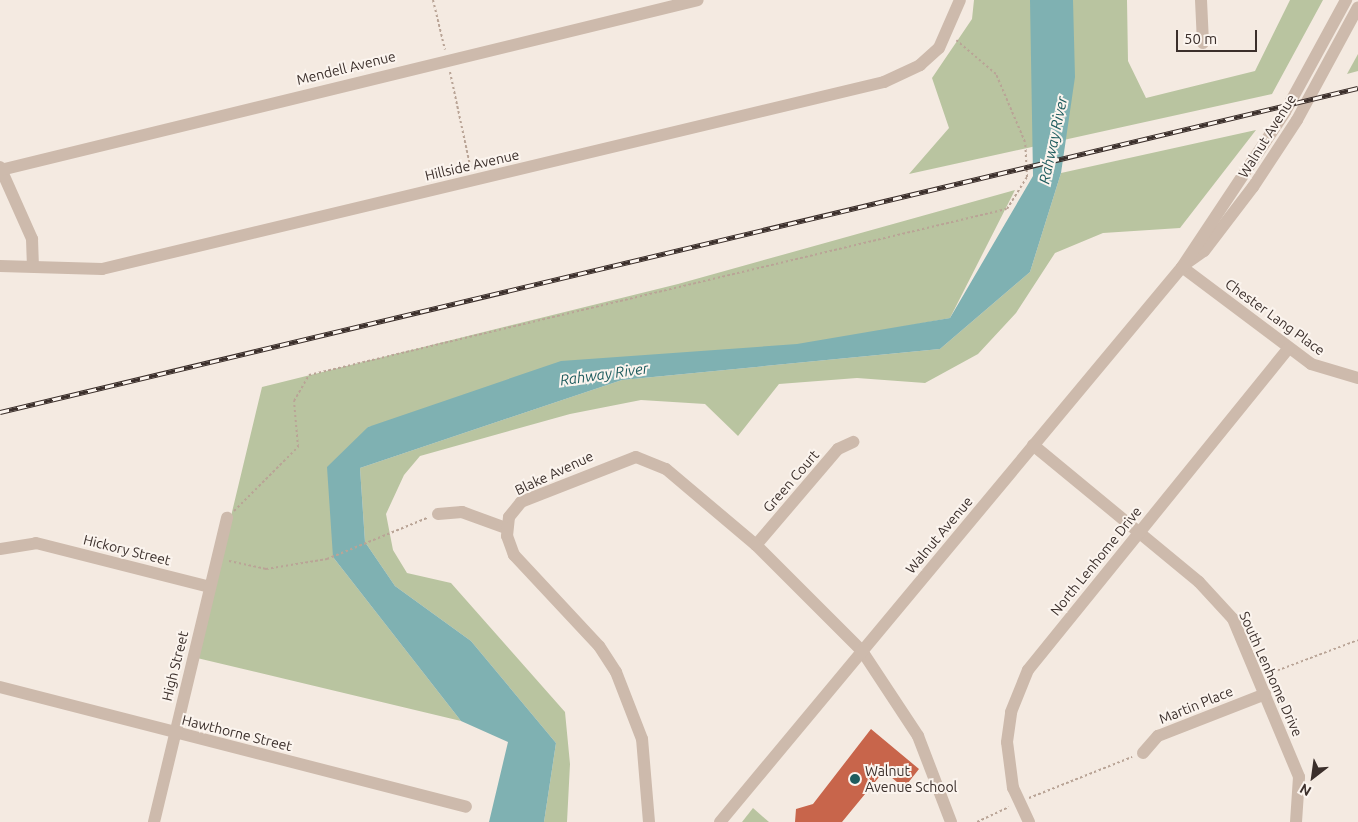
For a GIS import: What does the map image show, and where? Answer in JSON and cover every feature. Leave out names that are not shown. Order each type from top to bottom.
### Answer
[{"type":"street","name":"Mendell Avenue","points":[[0,169],[447,59],[698,0]]},
{"type":"street","name":"Hillside Avenue","points":[[0,266],[33,265],[93,270],[884,82],[920,65],[939,48],[949,34],[960,0]]},
{"type":"street","points":[[1201,0],[1203,43]]},
{"type":"street","name":"Walnut Avenue","points":[[720,822],[1182,267],[1284,112],[1346,0]]},
{"type":"street","name":"Walnut Avenue","points":[[1182,267],[1204,251],[1253,187],[1297,120],[1358,7]]},
{"type":"street","points":[[0,169],[32,239],[33,265]]},
{"type":"street","name":"Chester Lang Place","points":[[1182,267],[1289,348],[1323,369],[1358,378]]},
{"type":"street","name":"North Lenhome Drive","points":[[1029,822],[1018,802],[1007,742],[1021,683],[1037,657],[1289,348]]},
{"type":"street","name":"Green Court","points":[[756,545],[838,450],[854,442]]},
{"type":"street","name":"South Lenhome Drive","points":[[1034,445],[1199,582],[1233,619],[1299,777],[1296,822]]},
{"type":"street","name":"Blake Avenue","points":[[506,528],[521,502],[636,457],[666,469],[756,545],[862,651],[918,736],[951,822]]},
{"type":"street","points":[[438,514],[462,512],[506,528],[514,555],[599,646],[616,672],[642,739],[649,822]]},
{"type":"street","name":"High Street","points":[[154,822],[174,732],[227,518]]},
{"type":"street","name":"Hickory Street","points":[[0,549],[36,543],[210,587]]},
{"type":"street","name":"Hawthorne Street","points":[[0,688],[466,807]]},
{"type":"street","name":"Martin Place","points":[[1143,753],[1158,736],[1265,694]]},
{"type":"path","points":[[432,0],[474,180]]},
{"type":"path","points":[[227,518],[298,447],[294,401],[309,375],[1007,209],[1027,177],[1026,142],[996,74],[949,34]]},
{"type":"path","points":[[216,558],[266,569],[327,559],[438,514]]},
{"type":"path","points":[[1259,678],[1358,640]]},
{"type":"path","points":[[977,822],[1018,802],[1143,753]]},
{"type":"green space","points":[[974,0],[1127,0],[1128,61],[1146,98],[1255,71],[1290,0],[1323,0],[1272,94],[909,174],[949,128],[932,78],[972,19]]},
{"type":"green space","points":[[1358,54],[1358,71],[1347,74]]},
{"type":"green space","points":[[1256,130],[1180,228],[1103,233],[1055,253],[1016,313],[978,354],[925,383],[857,378],[779,384],[738,436],[705,404],[641,400],[570,414],[420,456],[404,475],[386,514],[393,550],[407,573],[451,583],[565,712],[570,764],[567,822],[544,822],[556,743],[471,641],[395,586],[365,542],[360,468],[622,380],[940,349],[1030,272],[1061,173]]},
{"type":"green space","points":[[1015,190],[950,318],[368,427],[333,557],[461,721],[197,658],[262,387],[678,284]]},
{"type":"green space","points":[[753,808],[769,822],[742,822]]},
{"type":"water","name":"Rahway River","points":[[1030,0],[1073,0],[1075,77],[1061,173],[1030,272],[940,349],[622,380],[360,468],[365,542],[395,586],[471,641],[556,743],[544,822],[489,822],[508,742],[461,721],[333,557],[327,467],[368,427],[561,361],[797,344],[950,318],[1033,176]]},
{"type":"building","name":"Walnut Avenue School","points":[[871,729],[919,769],[904,788],[884,771],[842,822],[795,822],[796,809],[813,804]]},
{"type":"railway","points":[[0,412],[1358,88]]},
{"type":"place","name":"Walnut Avenue School","points":[[855,779]]}]
